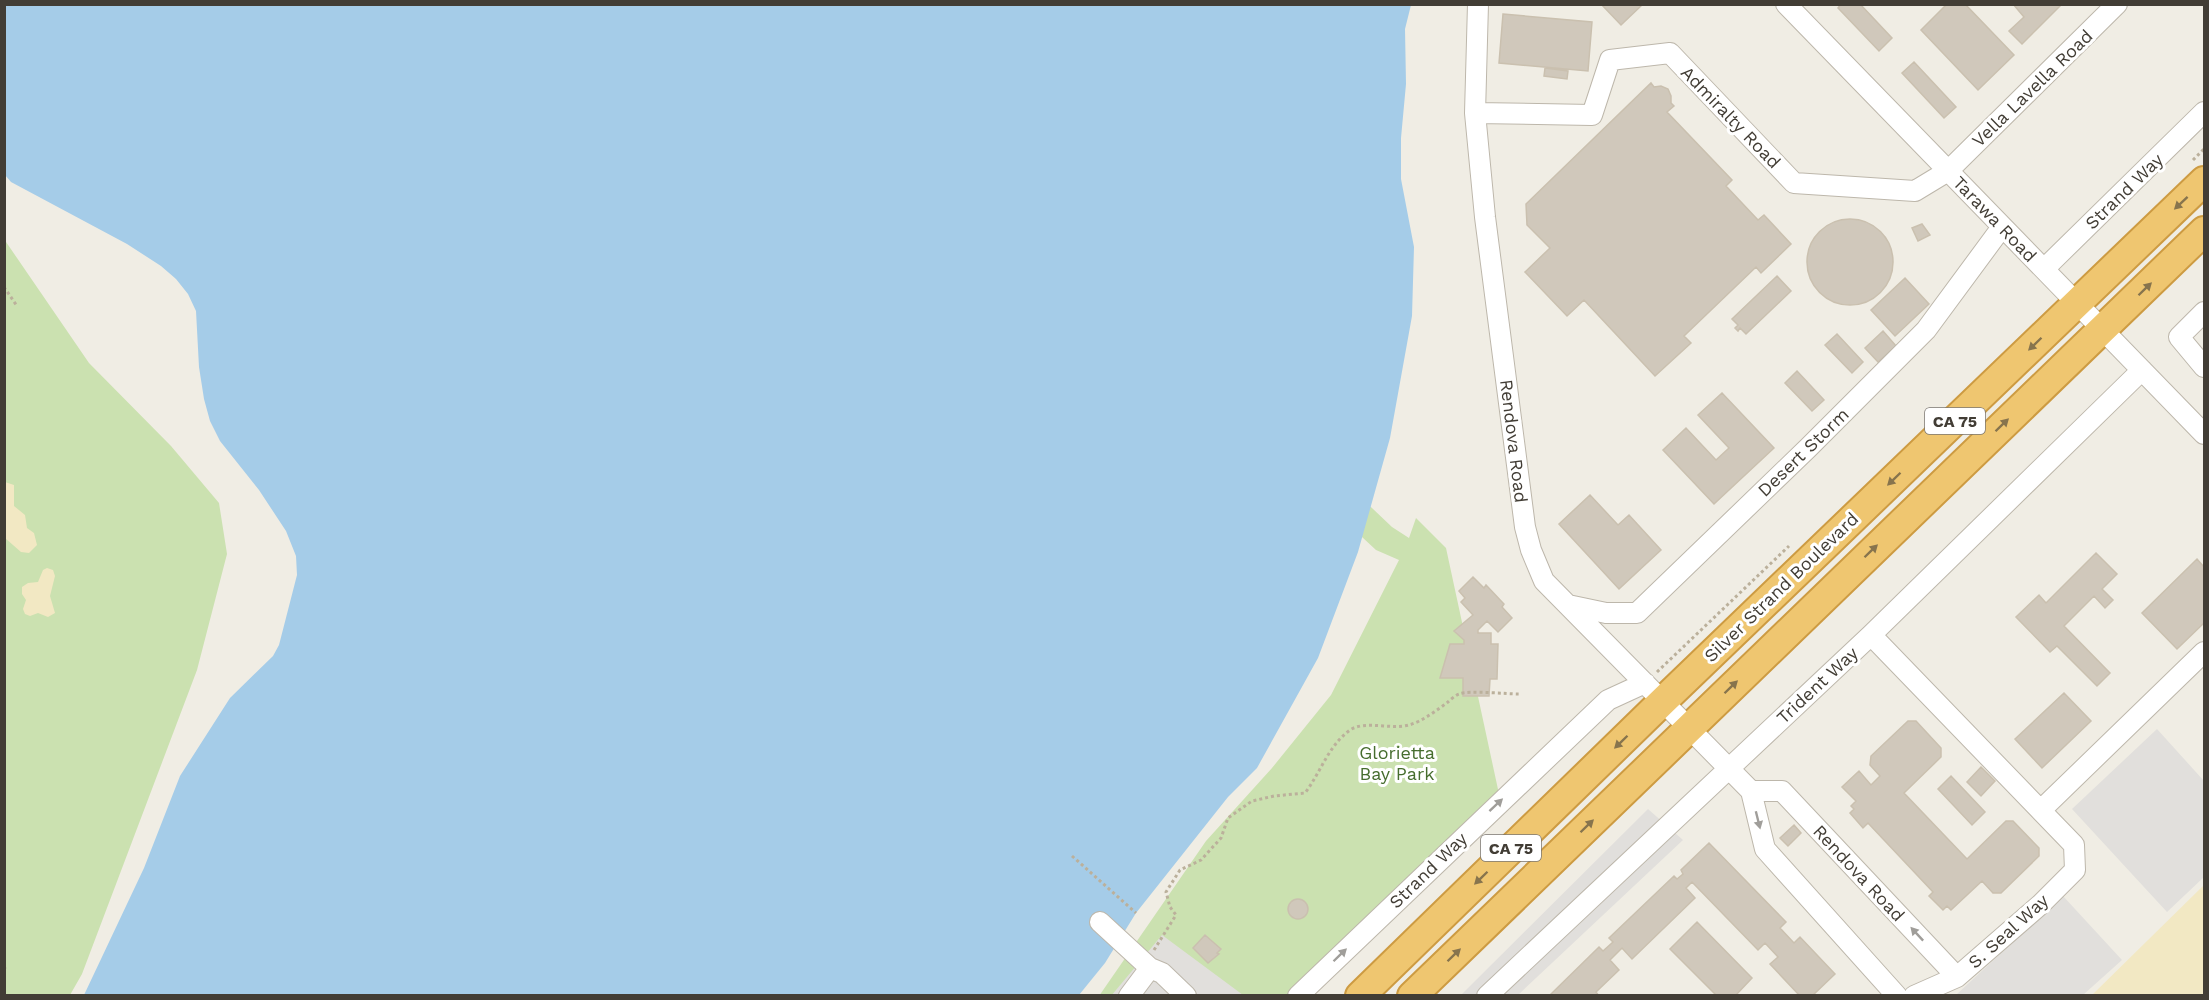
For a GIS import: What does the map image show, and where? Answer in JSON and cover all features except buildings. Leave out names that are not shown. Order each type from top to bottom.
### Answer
[{"type":"highway","name":"Silver Strand Boulevard","points":[[1360,996],[1654,692],[2077,303],[2205,181]]},
{"type":"highway","name":"Silver Strand Boulevard","points":[[1412,996],[2205,231]]},
{"type":"street","name":"Rendova Road","points":[[1478,4],[1475,113],[1486,229],[1525,527],[1531,550],[1544,581],[1751,791],[1765,849],[1897,996]]},
{"type":"street","name":"Tarawa Road","points":[[1786,4],[2205,434]]},
{"type":"street","name":"Vella Lavella Road","points":[[1948,171],[2117,4]]},
{"type":"street","name":"Admiralty Road","points":[[1475,113],[1592,115],[1610,60],[1670,53],[1794,183],[1915,191],[1948,171]]},
{"type":"street","name":"Strand Way","points":[[2044,269],[2205,112]]},
{"type":"street","name":"Desert Storm","points":[[1568,605],[1606,614],[1636,614],[1926,330],[2002,226]]},
{"type":"street","points":[[2205,312],[2179,337],[2205,367]]},
{"type":"street","name":"Trident Way","points":[[1486,996],[1870,635],[2142,370]]},
{"type":"street","points":[[1870,635],[2041,810],[2205,652]]},
{"type":"street","name":"Strand Way","points":[[1298,996],[1608,699],[1654,692]]},
{"type":"street","name":"Rendova Road","points":[[1751,791],[1782,790],[1957,977]]},
{"type":"street","name":"S. Seal Way","points":[[1914,996],[1957,977],[2041,904],[2075,870],[2074,845],[2041,810]]},
{"type":"street","points":[[1101,922],[1186,996]]},
{"type":"street","points":[[1129,996],[1148,965]]},
{"type":"path","points":[[4,287],[17,306]]},
{"type":"path","points":[[1148,965],[1176,915],[1170,907],[1166,892],[1173,878],[1180,870],[1201,860],[1221,838],[1228,818],[1252,801],[1305,793],[1333,746],[1352,729],[1367,726],[1387,728],[1409,725],[1435,711],[1460,693],[1519,694]]},
{"type":"path","points":[[1072,855],[1136,913]]},
{"type":"green space","points":[[4,239],[89,363],[171,446],[219,503],[227,554],[197,670],[82,974],[70,995],[5,995]]},
{"type":"green space","name":"Glorietta Bay Park","points":[[1314,453],[1392,527],[1409,538],[1416,518],[1446,548],[1499,794],[1288,995],[1099,996],[1206,841],[1272,768],[1331,695],[1399,560],[1376,550],[1294,474]]},
{"type":"sand","points":[[5,482],[14,485],[14,506],[25,515],[27,528],[34,533],[37,545],[29,553],[21,552],[5,538]]},
{"type":"sand","points":[[47,568],[53,570],[55,576],[50,596],[55,613],[48,617],[38,613],[30,616],[25,614],[23,609],[26,600],[22,594],[22,587],[28,583],[38,582],[43,570]]},
{"type":"sand","points":[[2204,885],[2204,995],[2092,995]]},
{"type":"shaded area","points":[[2157,729],[2204,781],[2204,877],[2167,912],[2072,809]]},
{"type":"shaded area","points":[[1648,809],[1683,840],[1518,995],[1460,996]]},
{"type":"shaded area","points":[[2063,896],[2122,960],[2083,995],[1957,994]]},
{"type":"shaded area","points":[[1162,935],[1243,995],[1111,996]]},
{"type":"water","points":[[5,5],[1411,5],[1405,29],[1406,84],[1401,138],[1401,179],[1414,247],[1412,316],[1390,438],[1358,552],[1318,658],[1257,768],[1228,797],[1136,913],[1105,963],[1079,995],[84,995],[144,868],[180,776],[230,698],[273,656],[279,645],[297,575],[296,556],[286,531],[259,490],[220,441],[210,421],[199,367],[196,311],[188,294],[161,266],[127,244],[11,182],[5,175]]}]
